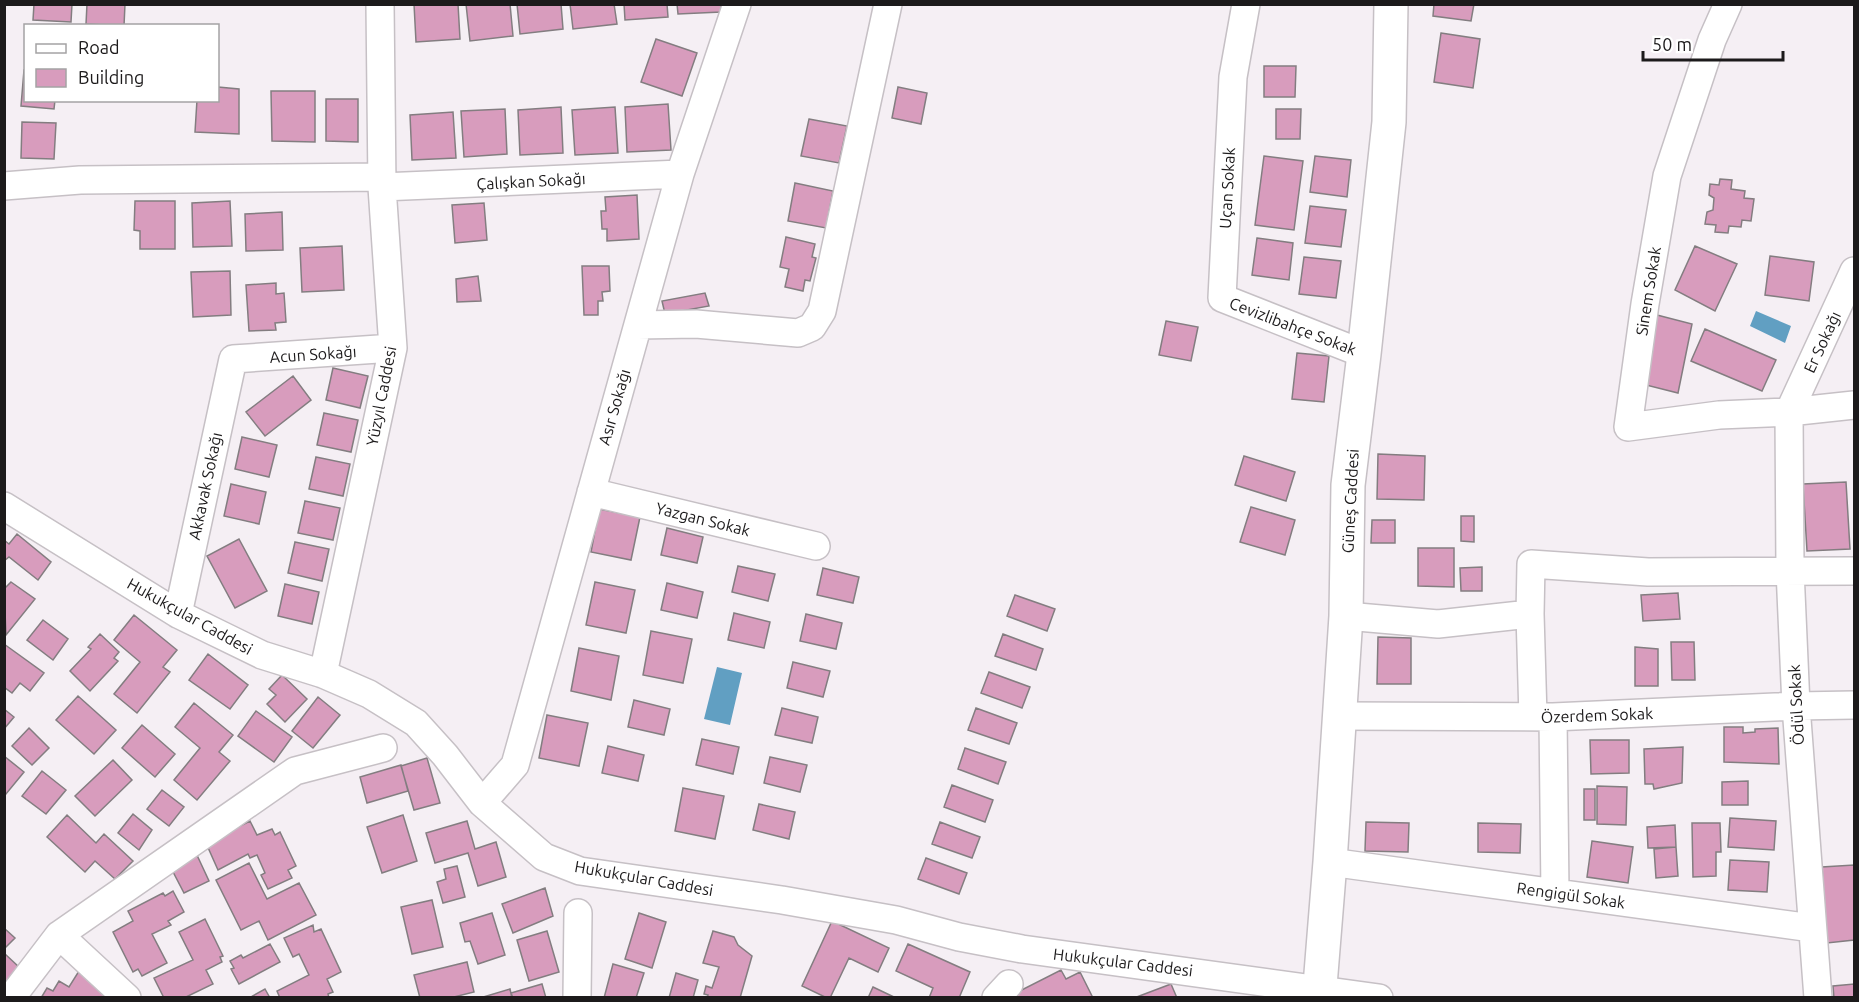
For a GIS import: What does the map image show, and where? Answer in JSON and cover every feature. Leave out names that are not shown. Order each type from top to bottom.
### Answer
[{"type":"main road","name":"Güneş Caddesi","points":[[1319,993],[1346,616],[1348,485],[1389,122],[1391,4]]},
{"type":"street","name":"Yüzyıl Caddesi","points":[[323,674],[393,348],[382,182],[380,4]]},
{"type":"street","name":"Asır Sokağı","points":[[482,803],[515,765],[680,174],[737,4]]},
{"type":"street","points":[[638,325],[696,324],[790,334],[806,331],[817,322],[822,311],[888,4]]},
{"type":"street","name":"Uçan Sokak","points":[[1222,298],[1233,77],[1246,4]]},
{"type":"street","name":"Sinem Sokak","points":[[1728,4],[1712,40],[1667,176],[1645,304],[1628,427],[1719,415],[1789,412]]},
{"type":"street","name":"Çalışkan Sokağı","points":[[4,186],[80,180],[382,182],[680,174]]},
{"type":"street","name":"Er Sokağı","points":[[1789,412],[1854,271]]},
{"type":"street","name":"Cevizlibahçe Sokak","points":[[1222,298],[1364,354]]},
{"type":"street","name":"Acun Sokağı","points":[[233,359],[393,348]]},
{"type":"street","name":"Akkavak Sokağı","points":[[178,614],[233,359]]},
{"type":"street","points":[[1789,412],[1854,405]]},
{"type":"street","name":"Ödül Sokak","points":[[1789,412],[1790,570],[1796,706],[1818,998]]},
{"type":"street","name":"Yazgan Sokak","points":[[591,492],[816,546]]},
{"type":"street","name":"Hukukçular Caddesi","points":[[4,506],[178,614],[262,655],[323,674],[369,694],[416,723],[445,755],[482,803],[544,857],[580,870],[885,918],[959,937],[1022,949],[1319,993],[1380,998]]},
{"type":"street","points":[[1555,893],[1543,717],[1530,614],[1531,564],[1648,572],[1854,571]]},
{"type":"street","points":[[1346,616],[1438,624],[1530,614]]},
{"type":"street","name":"Özerdem Sokak","points":[[1340,716],[1543,717],[1854,705]]},
{"type":"street","points":[[10,998],[59,935],[295,771],[383,748]]},
{"type":"street","name":"Rengigül Sokak","points":[[1330,862],[1812,928]]},
{"type":"street","points":[[577,998],[579,913]]},
{"type":"street","points":[[59,935],[127,998]]},
{"type":"water","points":[[1756,311],[1791,326],[1785,343],[1750,326]]},
{"type":"water","points":[[717,667],[742,673],[730,725],[704,719]]},
{"type":"building","points":[[34,4],[72,4],[71,22],[33,20]]},
{"type":"building","points":[[87,4],[125,4],[124,24],[86,24]]},
{"type":"building","points":[[414,4],[458,4],[460,39],[416,42]]},
{"type":"building","points":[[466,4],[510,4],[513,36],[470,41]]},
{"type":"building","points":[[517,4],[561,4],[563,29],[520,34]]},
{"type":"building","points":[[570,4],[614,4],[617,24],[573,29]]},
{"type":"building","points":[[624,4],[667,4],[668,17],[625,20]]},
{"type":"building","points":[[677,4],[721,4],[721,12],[678,14]]},
{"type":"building","points":[[1434,4],[1474,4],[1471,21],[1433,16]]},
{"type":"building","points":[[1441,33],[1480,39],[1473,88],[1434,82]]},
{"type":"building","points":[[656,39],[697,53],[682,96],[641,82]]},
{"type":"building","points":[[1264,66],[1296,66],[1295,97],[1264,97]]},
{"type":"building","points":[[24,70],[24,102],[55,102],[54,109],[21,106]]},
{"type":"building","points":[[219,87],[239,89],[239,134],[195,132],[197,102],[219,102]]},
{"type":"building","points":[[898,87],[927,93],[921,124],[892,118]]},
{"type":"building","points":[[271,91],[315,91],[315,142],[272,141]]},
{"type":"building","points":[[326,99],[358,99],[358,142],[326,141]]},
{"type":"building","points":[[668,104],[671,150],[627,152],[625,107]]},
{"type":"building","points":[[561,107],[563,153],[520,155],[518,110]]},
{"type":"building","points":[[615,107],[618,153],[575,155],[572,110]]},
{"type":"building","points":[[505,109],[507,154],[464,157],[461,111]]},
{"type":"building","points":[[1276,109],[1301,109],[1300,139],[1276,139]]},
{"type":"building","points":[[453,112],[456,158],[412,160],[410,115]]},
{"type":"building","points":[[809,119],[847,126],[839,163],[801,156]]},
{"type":"building","points":[[22,122],[56,123],[54,159],[21,158]]},
{"type":"building","points":[[1264,156],[1303,161],[1294,230],[1255,225]]},
{"type":"building","points":[[1315,156],[1351,160],[1347,197],[1310,192]]},
{"type":"building","points":[[1720,179],[1732,180],[1731,189],[1745,191],[1744,198],[1754,199],[1751,221],[1742,220],[1741,227],[1729,226],[1728,233],[1715,232],[1716,225],[1705,224],[1707,212],[1713,210],[1714,198],[1709,195],[1710,184],[1719,185]]},
{"type":"building","points":[[795,183],[833,191],[826,228],[788,221]]},
{"type":"building","points":[[637,195],[639,239],[607,241],[607,229],[602,229],[601,211],[606,211],[605,197]]},
{"type":"building","points":[[135,201],[175,201],[175,249],[140,249],[140,231],[134,230]]},
{"type":"building","points":[[230,201],[232,246],[193,247],[192,203]]},
{"type":"building","points":[[484,203],[487,240],[455,243],[452,205]]},
{"type":"building","points":[[1310,206],[1346,210],[1341,247],[1305,243]]},
{"type":"building","points":[[282,212],[283,250],[246,251],[245,214]]},
{"type":"building","points":[[786,237],[815,244],[812,257],[816,258],[810,281],[805,280],[803,291],[785,287],[789,269],[780,267]]},
{"type":"building","points":[[1257,238],[1293,243],[1289,280],[1252,275]]},
{"type":"building","points":[[342,246],[344,290],[302,292],[300,248]]},
{"type":"building","points":[[1695,246],[1737,264],[1715,311],[1675,290]]},
{"type":"building","points":[[1770,256],[1814,262],[1809,301],[1765,295]]},
{"type":"building","points":[[1304,257],[1341,261],[1336,298],[1299,294]]},
{"type":"building","points":[[582,266],[609,266],[610,291],[602,292],[603,301],[598,301],[598,315],[584,315]]},
{"type":"building","points":[[230,271],[231,315],[193,317],[191,272]]},
{"type":"building","points":[[478,276],[481,301],[457,302],[456,279]]},
{"type":"building","points":[[276,283],[276,294],[284,293],[286,322],[275,323],[276,330],[249,331],[246,285]]},
{"type":"building","points":[[705,293],[709,306],[665,314],[662,301]]},
{"type":"building","points":[[1657,315],[1692,324],[1678,393],[1646,385]]},
{"type":"building","points":[[1166,321],[1198,327],[1191,361],[1159,355]]},
{"type":"building","points":[[1705,329],[1776,360],[1762,391],[1691,361]]},
{"type":"building","points":[[1297,353],[1329,356],[1324,402],[1292,399]]},
{"type":"building","points":[[333,368],[368,376],[360,408],[326,400]]},
{"type":"building","points":[[293,376],[311,400],[265,436],[246,412]]},
{"type":"building","points":[[324,413],[358,420],[351,452],[317,445]]},
{"type":"building","points":[[242,437],[277,445],[269,477],[235,469]]},
{"type":"building","points":[[1378,454],[1425,456],[1424,500],[1377,499]]},
{"type":"building","points":[[1244,456],[1295,472],[1286,501],[1235,485]]},
{"type":"building","points":[[316,457],[350,464],[343,496],[309,489]]},
{"type":"building","points":[[1846,482],[1850,549],[1807,551],[1803,484]]},
{"type":"building","points":[[231,484],[266,492],[259,524],[224,516]]},
{"type":"building","points":[[305,501],[340,508],[333,540],[298,533]]},
{"type":"building","points":[[1251,507],[1295,520],[1285,555],[1240,542]]},
{"type":"building","points":[[599,509],[640,517],[631,560],[591,552]]},
{"type":"building","points":[[1461,516],[1474,516],[1474,542],[1461,541]]},
{"type":"building","points":[[1372,520],[1395,520],[1395,543],[1371,543]]},
{"type":"building","points":[[667,528],[703,537],[697,563],[661,555]]},
{"type":"building","points":[[17,534],[51,562],[38,580],[9,557],[4,561],[4,540],[9,544]]},
{"type":"building","points":[[239,539],[267,591],[235,608],[207,556]]},
{"type":"building","points":[[295,542],[329,549],[322,581],[288,573]]},
{"type":"building","points":[[1418,548],[1454,548],[1454,587],[1418,586]]},
{"type":"building","points":[[738,566],[775,574],[768,601],[732,592]]},
{"type":"building","points":[[1482,567],[1482,591],[1461,591],[1460,568]]},
{"type":"building","points":[[823,568],[859,577],[853,603],[817,595]]},
{"type":"building","points":[[11,582],[35,599],[6,635],[4,589]]},
{"type":"building","points":[[595,582],[635,590],[626,633],[586,625]]},
{"type":"building","points":[[667,583],[703,592],[697,618],[661,610]]},
{"type":"building","points":[[285,584],[319,592],[312,624],[278,616]]},
{"type":"building","points":[[1678,593],[1680,619],[1643,621],[1641,595]]},
{"type":"building","points":[[1015,595],[1055,609],[1047,631],[1007,616]]},
{"type":"building","points":[[734,613],[770,622],[764,648],[728,640]]},
{"type":"building","points":[[806,614],[842,623],[836,649],[800,641]]},
{"type":"building","points":[[134,615],[177,650],[163,667],[170,672],[137,713],[114,694],[140,662],[114,640]]},
{"type":"building","points":[[43,620],[68,639],[53,660],[27,640]]},
{"type":"building","points":[[651,631],[692,639],[683,683],[643,675]]},
{"type":"building","points":[[100,634],[119,652],[114,658],[118,661],[90,691],[70,671],[91,649],[88,647]]},
{"type":"building","points":[[1003,634],[1043,649],[1036,670],[995,656]]},
{"type":"building","points":[[1378,637],[1411,638],[1411,684],[1377,684]]},
{"type":"building","points":[[1671,642],[1694,642],[1695,680],[1672,680]]},
{"type":"building","points":[[4,644],[44,673],[30,691],[20,683],[12,693],[4,687]]},
{"type":"building","points":[[1635,647],[1658,649],[1658,686],[1635,686]]},
{"type":"building","points":[[579,648],[619,656],[611,700],[571,691]]},
{"type":"building","points":[[208,654],[248,685],[230,709],[189,680]]},
{"type":"building","points":[[793,662],[830,671],[823,697],[787,688]]},
{"type":"building","points":[[989,672],[1030,687],[1022,708],[981,693]]},
{"type":"building","points":[[282,675],[307,699],[285,722],[267,704],[276,695],[269,689]]},
{"type":"building","points":[[78,696],[116,730],[94,754],[56,720]]},
{"type":"building","points":[[318,697],[340,715],[313,748],[292,731]]},
{"type":"building","points":[[634,700],[670,709],[664,735],[628,727]]},
{"type":"building","points":[[194,703],[233,735],[219,752],[230,761],[197,800],[174,780],[200,748],[175,727]]},
{"type":"building","points":[[782,708],[818,717],[812,743],[775,735]]},
{"type":"building","points":[[976,708],[1017,723],[1009,744],[968,730]]},
{"type":"building","points":[[4,709],[14,717],[4,729]]},
{"type":"building","points":[[256,711],[292,737],[274,762],[238,736]]},
{"type":"building","points":[[547,715],[588,723],[579,766],[539,758]]},
{"type":"building","points":[[142,725],[175,754],[155,777],[122,748]]},
{"type":"building","points":[[1724,727],[1743,727],[1743,733],[1755,732],[1755,729],[1778,728],[1779,764],[1724,762]]},
{"type":"building","points":[[29,728],[49,748],[32,765],[12,746]]},
{"type":"building","points":[[702,739],[739,747],[733,774],[696,765]]},
{"type":"building","points":[[1590,740],[1629,740],[1629,773],[1591,774]]},
{"type":"building","points":[[608,746],[644,755],[638,781],[602,773]]},
{"type":"building","points":[[1683,747],[1682,783],[1654,789],[1653,784],[1645,784],[1644,749]]},
{"type":"building","points":[[965,748],[1006,762],[998,784],[958,769]]},
{"type":"building","points":[[4,756],[24,772],[6,794],[4,792]]},
{"type":"building","points":[[770,757],[807,765],[800,792],[764,783]]},
{"type":"building","points":[[427,758],[440,803],[414,810],[401,766]]},
{"type":"building","points":[[113,760],[132,780],[95,816],[75,796]]},
{"type":"building","points":[[401,765],[408,791],[367,803],[360,777]]},
{"type":"building","points":[[42,771],[66,790],[46,814],[22,796]]},
{"type":"building","points":[[1748,781],[1748,805],[1722,805],[1722,782]]},
{"type":"building","points":[[952,785],[993,800],[985,822],[944,807]]},
{"type":"building","points":[[1597,786],[1627,787],[1626,825],[1597,824]]},
{"type":"building","points":[[683,788],[724,796],[715,839],[675,831]]},
{"type":"building","points":[[1584,789],[1595,789],[1595,820],[1584,820]]},
{"type":"building","points":[[162,790],[184,807],[169,826],[147,809]]},
{"type":"building","points":[[759,804],[795,812],[789,839],[753,830]]},
{"type":"building","points":[[133,814],[152,830],[139,850],[118,833]]},
{"type":"building","points":[[67,815],[96,843],[104,834],[133,861],[115,879],[95,861],[85,872],[47,837]]},
{"type":"building","points":[[403,815],[417,861],[382,873],[367,827]]},
{"type":"building","points":[[1730,818],[1776,821],[1774,850],[1728,847]]},
{"type":"building","points":[[250,821],[257,835],[272,829],[275,835],[280,832],[296,866],[288,870],[292,878],[268,889],[261,875],[265,873],[257,855],[250,858],[248,854],[218,870],[206,843]]},
{"type":"building","points":[[467,821],[475,849],[496,842],[506,877],[478,886],[468,853],[435,863],[426,833]]},
{"type":"building","points":[[940,822],[980,837],[972,858],[932,844]]},
{"type":"building","points":[[1366,822],[1409,823],[1408,852],[1365,851]]},
{"type":"building","points":[[1478,823],[1521,824],[1520,853],[1478,852]]},
{"type":"building","points":[[1692,823],[1720,823],[1721,852],[1716,852],[1716,876],[1693,877]]},
{"type":"building","points":[[1675,825],[1676,847],[1648,848],[1647,827]]},
{"type":"building","points":[[1592,841],[1633,847],[1628,883],[1587,877]]},
{"type":"building","points":[[1676,847],[1678,876],[1656,878],[1654,849]]},
{"type":"building","points":[[196,853],[209,881],[184,893],[170,866]]},
{"type":"building","points":[[926,858],[967,873],[959,894],[918,879]]},
{"type":"building","points":[[1730,860],[1769,862],[1767,892],[1728,890]]},
{"type":"building","points":[[249,863],[267,899],[299,883],[316,915],[268,940],[259,921],[241,930],[216,880]]},
{"type":"building","points":[[1854,865],[1854,940],[1827,943],[1822,867]]},
{"type":"building","points":[[457,866],[465,897],[443,903],[437,882],[446,879],[444,869]]},
{"type":"building","points":[[545,888],[553,916],[513,933],[502,904]]},
{"type":"building","points":[[173,891],[184,912],[168,921],[171,925],[152,934],[167,963],[142,976],[138,969],[133,972],[113,932],[133,921],[128,911],[163,893],[165,896]]},
{"type":"building","points":[[432,900],[443,947],[412,954],[401,907]]},
{"type":"building","points":[[492,913],[505,955],[478,964],[470,941],[465,942],[460,923]]},
{"type":"building","points":[[639,913],[666,922],[652,968],[625,959]]},
{"type":"building","points":[[205,919],[223,956],[220,957],[222,962],[206,970],[213,984],[184,998],[164,998],[154,978],[193,960],[179,932]]},
{"type":"building","points":[[832,921],[889,948],[878,972],[849,958],[830,998],[827,998],[802,986]]},
{"type":"building","points":[[313,925],[314,932],[321,929],[341,972],[327,979],[333,992],[328,994],[329,998],[280,998],[277,991],[309,975],[299,954],[293,957],[284,938]]},
{"type":"building","points":[[4,928],[15,938],[4,949]]},
{"type":"building","points":[[547,931],[559,972],[529,981],[517,940]]},
{"type":"building","points":[[713,931],[734,937],[738,945],[752,956],[740,998],[707,998],[708,995],[704,994],[706,986],[712,988],[719,967],[703,963]]},
{"type":"building","points":[[270,944],[280,962],[239,984],[231,969],[234,968],[230,961],[241,955],[243,958]]},
{"type":"building","points":[[908,944],[970,972],[959,998],[929,998],[933,988],[896,971]]},
{"type":"building","points":[[4,953],[20,968],[4,984]]},
{"type":"building","points":[[467,962],[474,992],[450,998],[420,998],[414,975]]},
{"type":"building","points":[[613,964],[644,973],[636,998],[604,998]]},
{"type":"building","points":[[1061,970],[1066,979],[1080,972],[1093,998],[1013,998],[1012,995]]},
{"type":"building","points":[[79,971],[122,998],[41,998],[47,988],[53,991],[59,981],[69,987]]},
{"type":"building","points":[[676,973],[698,980],[693,998],[669,998]]},
{"type":"building","points":[[542,984],[546,998],[513,998],[511,993]]},
{"type":"building","points":[[1171,984],[1177,998],[1134,998]]},
{"type":"building","points":[[1854,984],[1854,998],[1834,998],[1833,986]]},
{"type":"building","points":[[873,987],[896,998],[868,998]]},
{"type":"building","points":[[265,989],[270,998],[249,998]]},
{"type":"building","points":[[510,989],[512,998],[480,998]]}]
